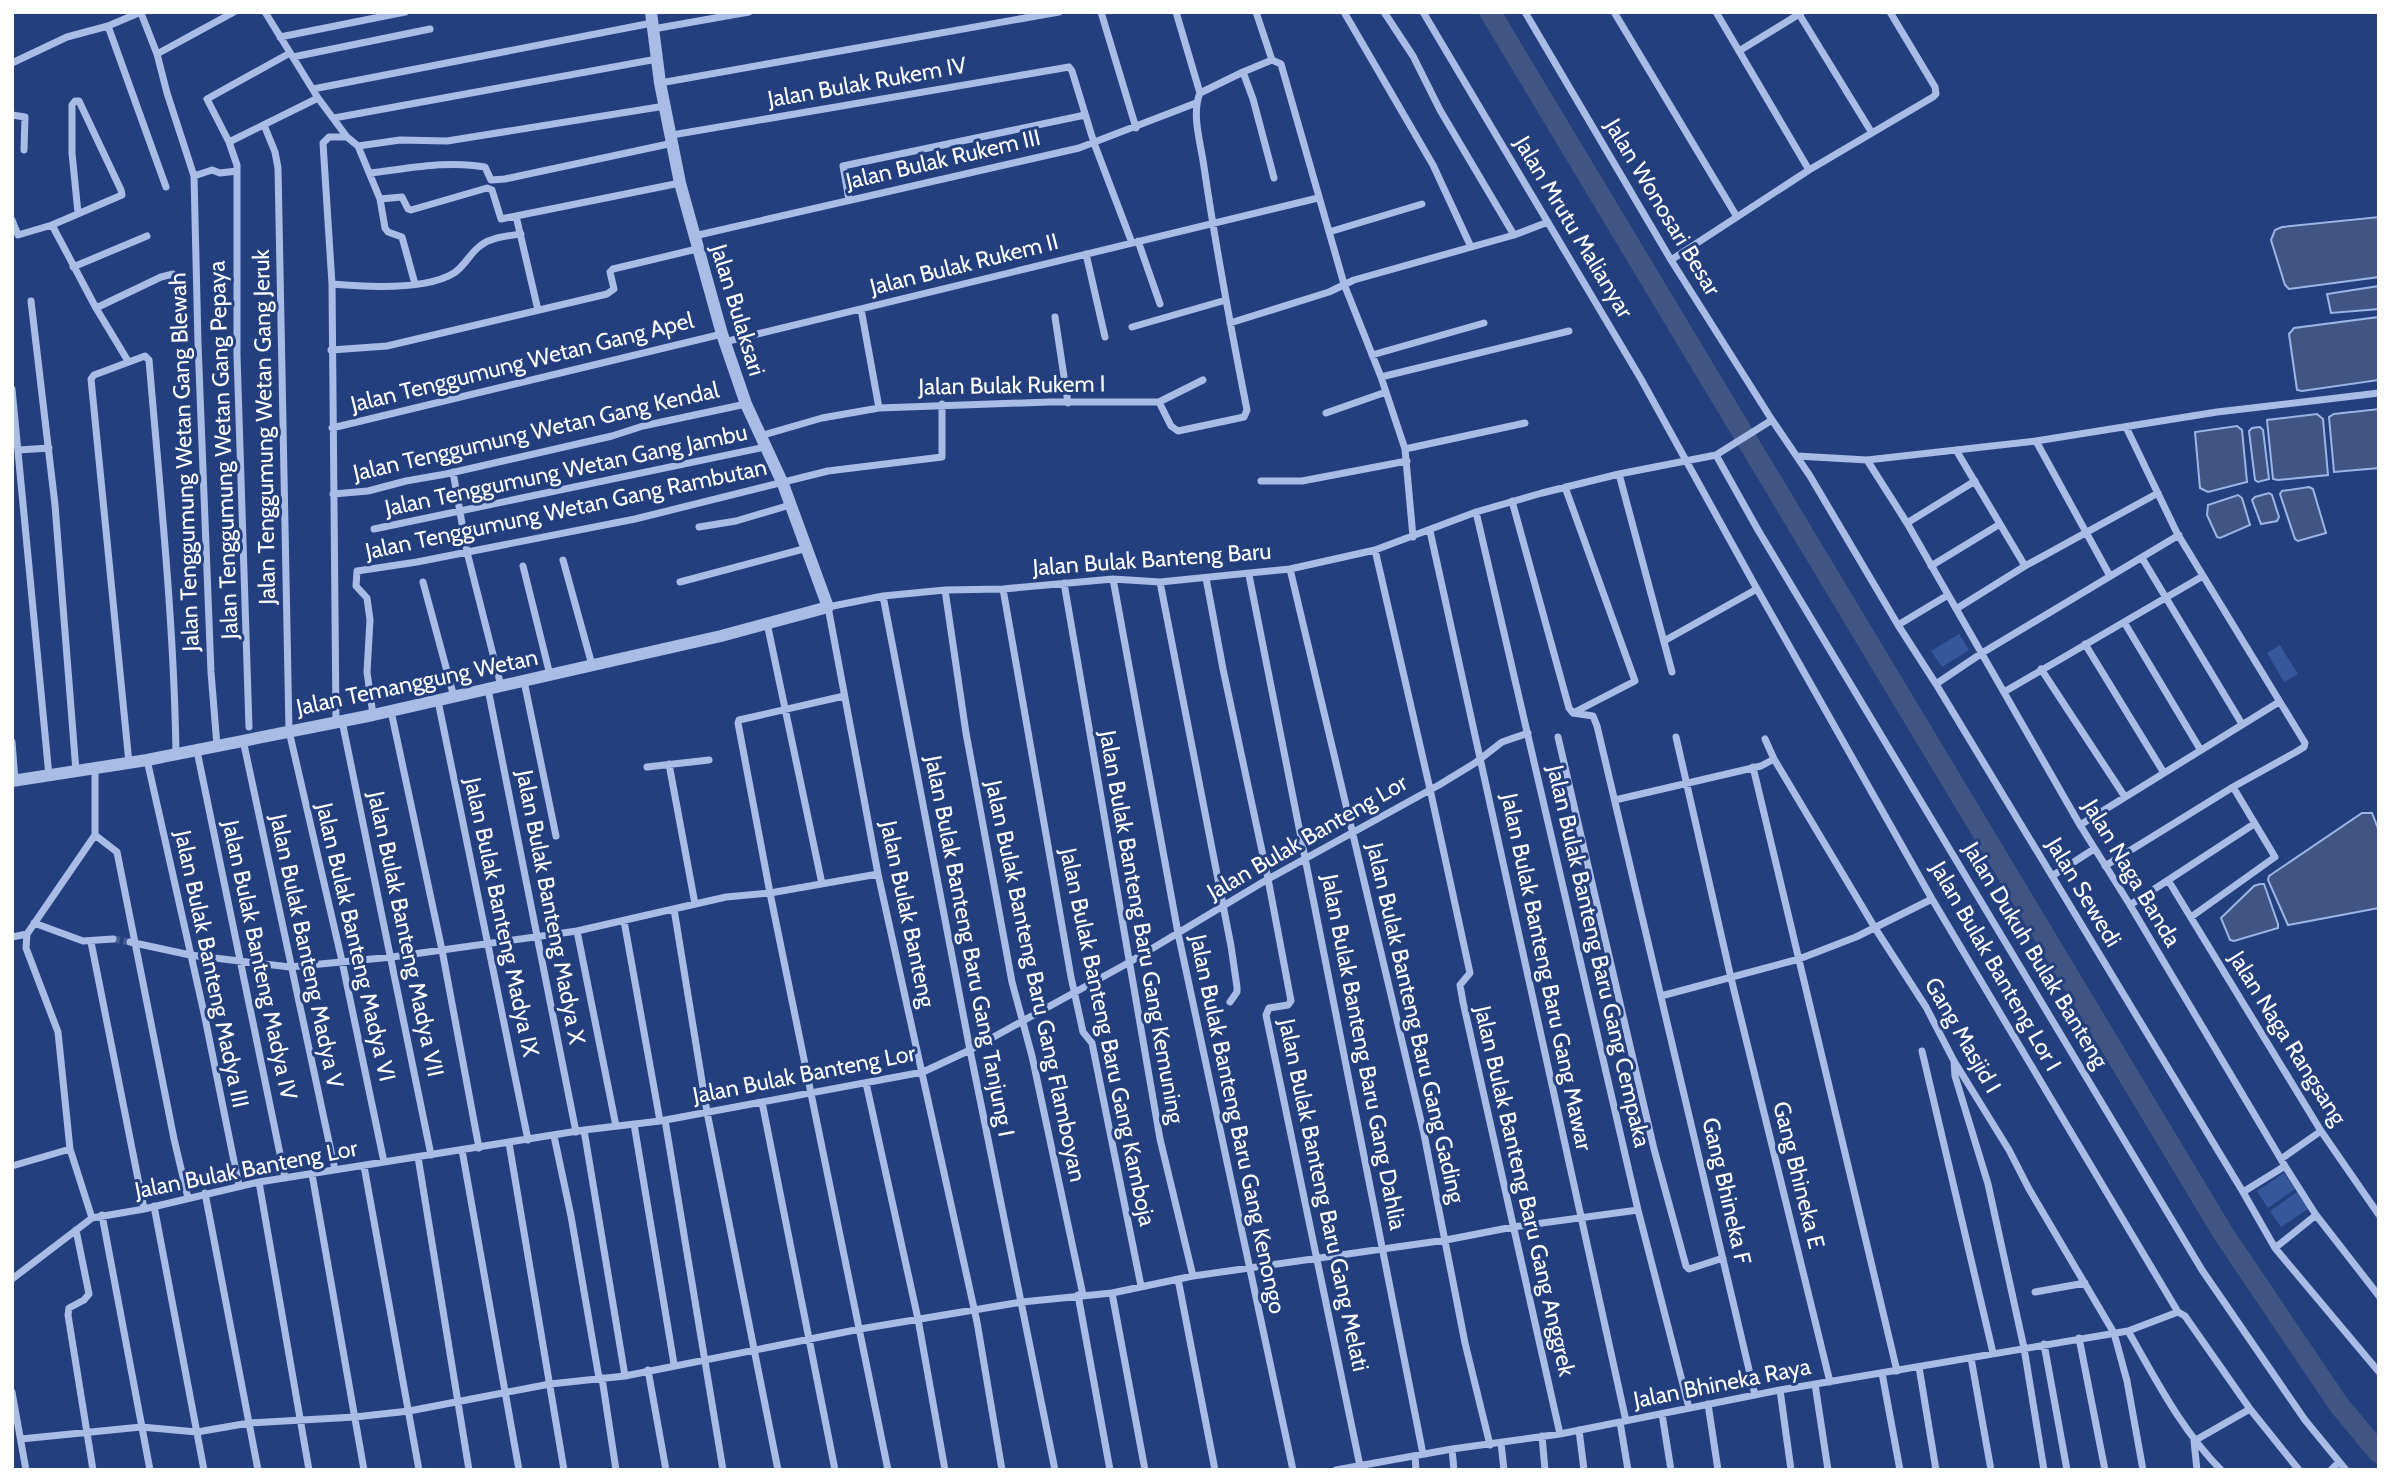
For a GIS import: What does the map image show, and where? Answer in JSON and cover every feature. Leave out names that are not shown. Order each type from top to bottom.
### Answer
[{"type":"street","points":[[157,54],[234,12]]},
{"type":"street","points":[[265,12],[318,99],[347,137],[358,146],[380,199],[384,228],[402,237],[415,284]]},
{"type":"street","points":[[280,37],[405,12]]},
{"type":"street","points":[[313,89],[652,22],[749,12]]},
{"type":"street","points":[[660,83],[1059,12]]},
{"type":"street","points":[[1101,12],[1136,128]]},
{"type":"street","points":[[1176,12],[1200,93],[1196,103],[1212,224],[1247,412],[1244,417],[1178,431],[1171,426],[1159,402],[1203,380]]},
{"type":"street","points":[[1256,12],[1272,60],[1280,64],[1344,285],[1381,377],[1405,449],[1413,534]]},
{"type":"street","points":[[1344,12],[1433,165],[1471,247]]},
{"type":"street","points":[[1384,12],[1413,57],[1440,110],[1514,235]]},
{"type":"street","name":"Jalan Mrutu Malianyar","points":[[1423,12],[1688,462]]},
{"type":"street","name":"Jalan Wonosari Besar","points":[[1525,12],[1671,260],[1772,420]]},
{"type":"street","points":[[1614,12],[1737,217]]},
{"type":"street","points":[[1716,12],[1809,170]]},
{"type":"street","points":[[1671,260],[1809,170],[1936,94],[1935,87],[1890,12]]},
{"type":"street","points":[[12,62],[67,37],[108,26],[141,13]]},
{"type":"street","name":"Jalan Tenggumung Wetan Gang Blewah","points":[[141,13],[157,54],[194,176],[211,671],[217,738]]},
{"type":"street","points":[[1739,51],[1801,13],[1872,133]]},
{"type":"street","name":"Jalan Bulaksari","points":[[652,22],[660,83],[680,183],[723,338],[746,404],[783,484],[826,601]]},
{"type":"street","points":[[108,26],[166,187]]},
{"type":"street","points":[[291,55],[430,29]]},
{"type":"street","name":"Jalan Tenggumung Wetan Gang Pepaya","points":[[248,734],[237,355],[237,165],[229,142],[207,99],[291,55]]},
{"type":"street","points":[[334,118],[657,59]]},
{"type":"street","points":[[1200,93],[1272,60]]},
{"type":"street","name":"Jalan Bulak Rukem IV","points":[[491,180],[673,139],[1069,67],[1085,115]]},
{"type":"street","points":[[1243,72],[1254,99],[1274,178]]},
{"type":"street","points":[[229,142],[318,99]]},
{"type":"street","points":[[12,220],[18,235],[52,225],[122,195],[79,101],[75,101],[72,104],[72,153],[78,213]]},
{"type":"street","name":"Jalan Bulak Rukem III","points":[[538,310],[611,292],[614,289],[610,272],[614,269],[695,243],[849,201],[1094,144],[1196,103]]},
{"type":"street","points":[[358,146],[400,140],[447,141],[665,106]]},
{"type":"street","points":[[12,115],[25,117],[24,150]]},
{"type":"street","points":[[849,201],[843,166],[1085,115],[1094,144],[1160,304]]},
{"type":"street","name":"Jalan Tenggumung Wetan Gang Jeruk","points":[[264,125],[275,152],[278,168],[289,727]]},
{"type":"street","name":"Jalan Bulak Banteng Madya VII","points":[[347,137],[329,137],[323,143],[332,284],[337,719],[392,957],[431,1155]]},
{"type":"street","points":[[370,173],[446,164],[485,167],[502,219],[680,183]]},
{"type":"street","points":[[194,176],[212,170],[220,173],[237,171]]},
{"type":"street","points":[[380,199],[402,197],[411,210],[484,189],[492,190]]},
{"type":"street","name":"Jalan Bulak Rukem II","points":[[723,338],[862,309],[1318,198]]},
{"type":"street","points":[[1329,232],[1422,204]]},
{"type":"street","points":[[331,350],[387,346],[538,310],[516,216]]},
{"type":"street","points":[[1230,323],[1548,222]]},
{"type":"street","points":[[52,225],[128,362]]},
{"type":"street","points":[[332,284],[372,287],[415,284],[447,276],[457,271],[484,243],[521,234]]},
{"type":"street","points":[[74,267],[147,236]]},
{"type":"street","points":[[1086,254],[1105,337]]},
{"type":"street","points":[[96,308],[161,277],[173,274]]},
{"type":"street","points":[[1132,327],[1226,300]]},
{"type":"street","points":[[31,302],[49,448],[76,768]]},
{"type":"street","points":[[862,309],[879,408]]},
{"type":"street","points":[[1055,317],[1069,403]]},
{"type":"street","points":[[1372,355],[1484,323]]},
{"type":"street","points":[[1381,377],[1569,331]]},
{"type":"street","name":"Jalan Tenggumung Wetan Gang Apel","points":[[332,428],[723,338]]},
{"type":"street","points":[[129,759],[91,379],[94,375],[145,356],[149,360],[173,662],[176,749]]},
{"type":"street","points":[[12,390],[49,774]]},
{"type":"street","points":[[1326,413],[1386,392]]},
{"type":"street","points":[[1797,456],[1867,460],[2035,441],[2217,412],[2379,393]]},
{"type":"street","name":"Jalan Bulak Rukem I","points":[[763,442],[822,418],[879,408],[942,404],[1159,402]]},
{"type":"street","name":"Jalan Tenggumung Wetan Gang Kendal","points":[[333,494],[368,491],[746,404]]},
{"type":"street","name":"Jalan Tenggumung Wetan Gang Rambutan","points":[[372,710],[367,672],[370,620],[367,598],[355,584],[358,571],[635,519],[828,471],[942,457],[942,404]]},
{"type":"street","name":"Jalan Bulak Banteng Baru","points":[[826,601],[1113,579],[1160,582],[1290,569],[1375,550],[1413,534],[1430,531],[1512,501],[1619,474],[1719,454],[1772,420]]},
{"type":"street","name":"Jalan Sewedi","points":[[1772,420],[1797,456],[1936,684],[2275,1248],[2379,1372]]},
{"type":"street","points":[[1405,449],[1525,423]]},
{"type":"street","points":[[2105,866],[2232,787],[2296,752],[2305,743],[2179,535],[2126,427]]},
{"type":"street","points":[[2035,441],[2110,576]]},
{"type":"street","name":"Jalan Tenggumung Wetan Gang Jambu","points":[[374,529],[763,442]]},
{"type":"street","points":[[19,450],[49,448]]},
{"type":"street","points":[[1956,450],[2025,566]]},
{"type":"street","name":"Jalan Dukuh Bulak Banteng","points":[[1719,454],[1789,583],[1885,738],[2202,1270],[2305,1420],[2346,1470]]},
{"type":"street","name":"Jalan Naga Banda","points":[[1867,460],[1907,523],[2094,849],[2283,1162],[2316,1215],[2379,1296]]},
{"type":"street","points":[[1261,481],[1302,481],[1407,461]]},
{"type":"street","name":"Jalan Bulak Banteng Lor I","points":[[1688,462],[1932,899],[2178,1312],[2185,1316],[2250,1409],[2299,1470]]},
{"type":"street","points":[[453,472],[467,552],[501,686]]},
{"type":"street","points":[[1619,474],[1672,672]]},
{"type":"street","points":[[1907,523],[1975,481]]},
{"type":"street","points":[[1512,501],[1553,655],[1569,708],[1573,713],[1634,682],[1565,487]]},
{"type":"street","points":[[1956,609],[2025,566],[2158,493]]},
{"type":"street","points":[[699,527],[736,521],[790,505]]},
{"type":"street","name":"Jalan Bulak Banteng Baru Gang Cempaka","points":[[1476,512],[1638,1210],[1689,1408]]},
{"type":"street","points":[[1931,566],[2000,524]]},
{"type":"street","name":"Jalan Bulak Banteng Baru Gang Mawar","points":[[1430,531],[1580,1217],[1623,1421],[1628,1470]]},
{"type":"street","points":[[1936,684],[1982,653],[2179,535]]},
{"type":"street","points":[[680,582],[807,548]]},
{"type":"street","name":"Jalan Bulak Banteng Baru Gang Anggrek","points":[[1375,550],[1470,973],[1461,983],[1460,989],[1560,1434]]},
{"type":"street","points":[[2142,558],[2242,724]]},
{"type":"street","points":[[563,560],[592,665]]},
{"type":"street","points":[[523,566],[550,675]]},
{"type":"street","name":"Jalan Bulak Banteng Baru Gang Gading","points":[[1290,569],[1424,1134],[1465,1343],[1490,1445]]},
{"type":"street","name":"Jalan Bulak Banteng Baru Gang Dahlia","points":[[1248,575],[1383,1249],[1419,1455],[1416,1470]]},
{"type":"street","points":[[2004,692],[2203,576]]},
{"type":"street","name":"Jalan Bulak Banteng Baru Gang Melati","points":[[1206,578],[1291,1001],[1288,1005],[1269,1008],[1266,1015],[1360,1466]]},
{"type":"street","name":"Jalan Bulak Banteng Baru Gang Kenongo","points":[[1113,579],[1178,933],[1293,1470]]},
{"type":"street","points":[[423,582],[454,697]]},
{"type":"street","points":[[1160,582],[1224,906],[1237,987],[1237,992],[1230,1002]]},
{"type":"street","name":"Jalan Bulak Banteng Baru Gang Kemuning","points":[[1064,583],[1160,1139],[1193,1276]]},
{"type":"street","name":"Jalan Bulak Banteng Baru Gang Kamboja","points":[[1003,589],[1083,1032],[1092,1043],[1142,1286]]},
{"type":"street","points":[[1664,641],[1757,589]]},
{"type":"street","name":"Jalan Bulak Banteng Baru Gang Flamboyan","points":[[945,590],[984,839],[1080,1295],[1110,1470]]},
{"type":"street","points":[[1898,625],[1948,595]]},
{"type":"street","name":"Jalan Bulak Banteng Baru Gang Tanjung I","points":[[883,596],[970,1050],[1055,1470]]},
{"type":"street","name":"Jalan Temanggung Wetan","points":[[14,778],[76,768],[96,768],[129,759],[147,760],[176,749],[197,751],[217,738],[337,719],[372,710],[391,711],[438,701],[767,622],[826,601]]},
{"type":"street","name":"Jalan Bulak Banteng","points":[[826,601],[878,874],[975,1315],[1002,1470]]},
{"type":"street","points":[[767,622],[822,884]]},
{"type":"street","points":[[2124,622],[2200,749]]},
{"type":"street","points":[[2085,645],[2164,773]]},
{"type":"street","points":[[2041,670],[2125,797]]},
{"type":"street","points":[[524,681],[556,836]]},
{"type":"street","name":"Jalan Bulak Banteng Madya X","points":[[488,690],[536,936],[580,1131],[625,1376]]},
{"type":"street","points":[[844,696],[784,708],[739,720],[737,723],[888,1470]]},
{"type":"street","name":"Jalan Bulak Banteng Madya IX","points":[[438,701],[528,1140]]},
{"type":"street","points":[[2080,825],[2279,702]]},
{"type":"street","points":[[391,711],[442,950],[480,1148]]},
{"type":"street","name":"Gang Bhineka F","points":[[1573,713],[1594,717],[1755,1395]]},
{"type":"street","name":"Jalan Bulak Banteng Madya VI","points":[[289,727],[384,1162]]},
{"type":"street","name":"Jalan Bulak Banteng Lor","points":[[92,1218],[144,1209],[259,1182],[580,1131],[663,1121],[923,1072],[970,1050],[1128,963],[1268,879],[1430,789],[1502,742],[1528,733]]},
{"type":"street","name":"Jalan Bulak Banteng Madya V","points":[[248,734],[290,967],[334,1170]]},
{"type":"street","points":[[1559,737],[1654,1149],[1686,1266],[1689,1269],[1723,1258]]},
{"type":"street","name":"Gang Bhineka E","points":[[1676,737],[1731,978],[1830,1382]]},
{"type":"street","name":"Gang Masjid I","points":[[1765,739],[1774,759],[1875,928],[1926,1007],[1954,1061],[2114,1332],[2127,1381],[2143,1470]]},
{"type":"street","points":[[12,743],[14,778]]},
{"type":"street","name":"Jalan Bulak Banteng Madya IV","points":[[197,751],[285,1178]]},
{"type":"street","points":[[1615,800],[1753,768],[1774,759]]},
{"type":"street","name":"Jalan Bulak Banteng Madya III","points":[[147,760],[239,1186]]},
{"type":"street","points":[[648,766],[709,760]]},
{"type":"street","points":[[669,764],[695,904]]},
{"type":"street","points":[[12,1279],[92,1218],[70,1149],[58,1032],[26,948],[27,934],[95,835],[96,768]]},
{"type":"street","points":[[1753,768],[1897,1371]]},
{"type":"street","points":[[2191,917],[2275,858],[2232,787]]},
{"type":"street","points":[[2130,905],[2254,824]]},
{"type":"street","points":[[95,835],[117,852],[188,1198]]},
{"type":"street","points":[[2052,876],[2094,849]]},
{"type":"street","points":[[134,944],[190,955],[290,967],[392,957],[577,931],[726,897],[770,893],[878,874]]},
{"type":"street","name":"Jalan Naga Rangsang","points":[[2168,880],[2321,1131],[2379,1215]]},
{"type":"street","points":[[1661,996],[1799,959],[1875,928],[1932,899]]},
{"type":"street","points":[[674,909],[707,1112],[778,1470]]},
{"type":"street","points":[[624,921],[663,1121],[723,1470]]},
{"type":"street","points":[[34,923],[91,942],[113,939]]},
{"type":"street","points":[[577,931],[616,1126]]},
{"type":"street","points":[[12,937],[27,934]]},
{"type":"street","points":[[91,942],[144,1209]]},
{"type":"street","points":[[1922,1051],[1993,1353]]},
{"type":"street","points":[[1954,1061],[1955,1076],[1988,1184],[2024,1348],[2044,1470]]},
{"type":"street","points":[[866,1083],[918,1320],[946,1470]]},
{"type":"street","points":[[762,1102],[835,1470]]},
{"type":"street","points":[[634,1124],[674,1364]]},
{"type":"street","points":[[2243,1192],[2321,1131]]},
{"type":"street","points":[[554,1136],[571,1216],[616,1470]]},
{"type":"street","points":[[509,1143],[564,1470]]},
{"type":"street","points":[[12,1166],[70,1149]]},
{"type":"street","points":[[462,1150],[519,1470]]},
{"type":"street","points":[[418,1157],[469,1470]]},
{"type":"street","points":[[364,1166],[419,1470]]},
{"type":"street","points":[[312,1174],[364,1470]]},
{"type":"street","points":[[259,1182],[309,1470]]},
{"type":"street","points":[[205,1193],[258,1470]]},
{"type":"street","points":[[154,1206],[204,1470]]},
{"type":"street","points":[[21,1439],[141,1427],[197,1432],[249,1423],[409,1411],[550,1384],[625,1376],[674,1364],[860,1329],[975,1315],[1022,1302],[1112,1293],[1193,1276],[1638,1210]]},
{"type":"street","points":[[102,1215],[150,1470]]},
{"type":"street","points":[[2275,1248],[2316,1215]]},
{"type":"street","points":[[76,1230],[89,1294],[69,1308],[68,1315],[93,1470]]},
{"type":"street","points":[[1178,1279],[1215,1470]]},
{"type":"street","points":[[2035,1292],[2085,1283]]},
{"type":"street","points":[[1112,1293],[1145,1470]]},
{"type":"street","name":"Jalan Bhineka Raya","points":[[1336,1470],[1373,1467],[1452,1449],[1542,1439],[1780,1390],[2128,1331],[2178,1312]]},
{"type":"street","points":[[2128,1331],[2155,1383],[2194,1441],[2221,1470]]},
{"type":"street","points":[[2079,1338],[2105,1470]]},
{"type":"street","points":[[2044,1344],[2067,1470]]},
{"type":"street","points":[[1971,1358],[1991,1470]]},
{"type":"street","points":[[1919,1367],[1936,1470]]},
{"type":"street","points":[[648,1370],[666,1470]]},
{"type":"street","points":[[1882,1373],[1900,1470]]},
{"type":"street","points":[[1815,1384],[1828,1470]]},
{"type":"street","points":[[1780,1390],[1791,1470]]},
{"type":"street","points":[[12,1392],[26,1470]]},
{"type":"street","points":[[1708,1404],[1718,1470]]},
{"type":"street","points":[[2194,1441],[2250,1409]]},
{"type":"street","points":[[1662,1415],[1671,1470]]},
{"type":"street","points":[[1579,1430],[1584,1470]]},
{"type":"street","points":[[1542,1439],[1545,1470]]},
{"type":"street","points":[[2194,1441],[2197,1470]]},
{"type":"street","points":[[1501,1443],[1504,1470]]},
{"type":"street","points":[[1452,1449],[1454,1470]]},
{"type":"street","points":[[2331,1470],[2339,1462]]},
{"type":"shaded area","points":[[2379,217],[2379,277],[2289,289],[2285,285],[2271,240],[2275,230],[2282,227]]},
{"type":"shaded area","points":[[2379,286],[2379,309],[2331,313],[2327,294]]},
{"type":"shaded area","points":[[2379,317],[2379,380],[2297,390],[2289,334],[2294,328]]},
{"type":"shaded area","points":[[2379,409],[2379,468],[2334,472],[2329,417],[2334,414]]},
{"type":"shaded area","points":[[2317,414],[2323,419],[2328,475],[2273,479],[2267,420]]},
{"type":"shaded area","points":[[2237,426],[2242,430],[2247,482],[2208,492],[2200,488],[2195,432]]},
{"type":"shaded area","points":[[2260,427],[2263,430],[2269,479],[2258,482],[2255,480],[2249,431]]},
{"type":"shaded area","points":[[2309,487],[2313,489],[2326,533],[2298,541],[2280,494],[2282,491]]},
{"type":"shaded area","points":[[2269,493],[2279,517],[2277,521],[2261,524],[2252,500]]},
{"type":"shaded area","points":[[2238,495],[2242,498],[2250,525],[2217,537],[2207,515],[2208,505]]},
{"type":"shaded area","points":[[1959,634],[1969,650],[1942,667],[1931,651]]},
{"type":"shaded area","points":[[2280,645],[2298,674],[2284,682],[2267,653]]},
{"type":"shaded area","points":[[2362,813],[2372,813],[2379,831],[2379,908],[2288,925],[2268,880],[2269,876]]},
{"type":"shaded area","points":[[2264,884],[2278,928],[2230,940],[2221,918],[2254,886]]},
{"type":"shaded area","points":[[2284,1173],[2295,1189],[2268,1208],[2257,1191]]},
{"type":"shaded area","points":[[2297,1192],[2308,1209],[2281,1227],[2270,1211]]},
{"type":"waterway","points":[[1490,12],[2223,1233],[2339,1405],[2379,1453]]},
{"type":"tunnel","points":[[113,939],[130,942]]}]
